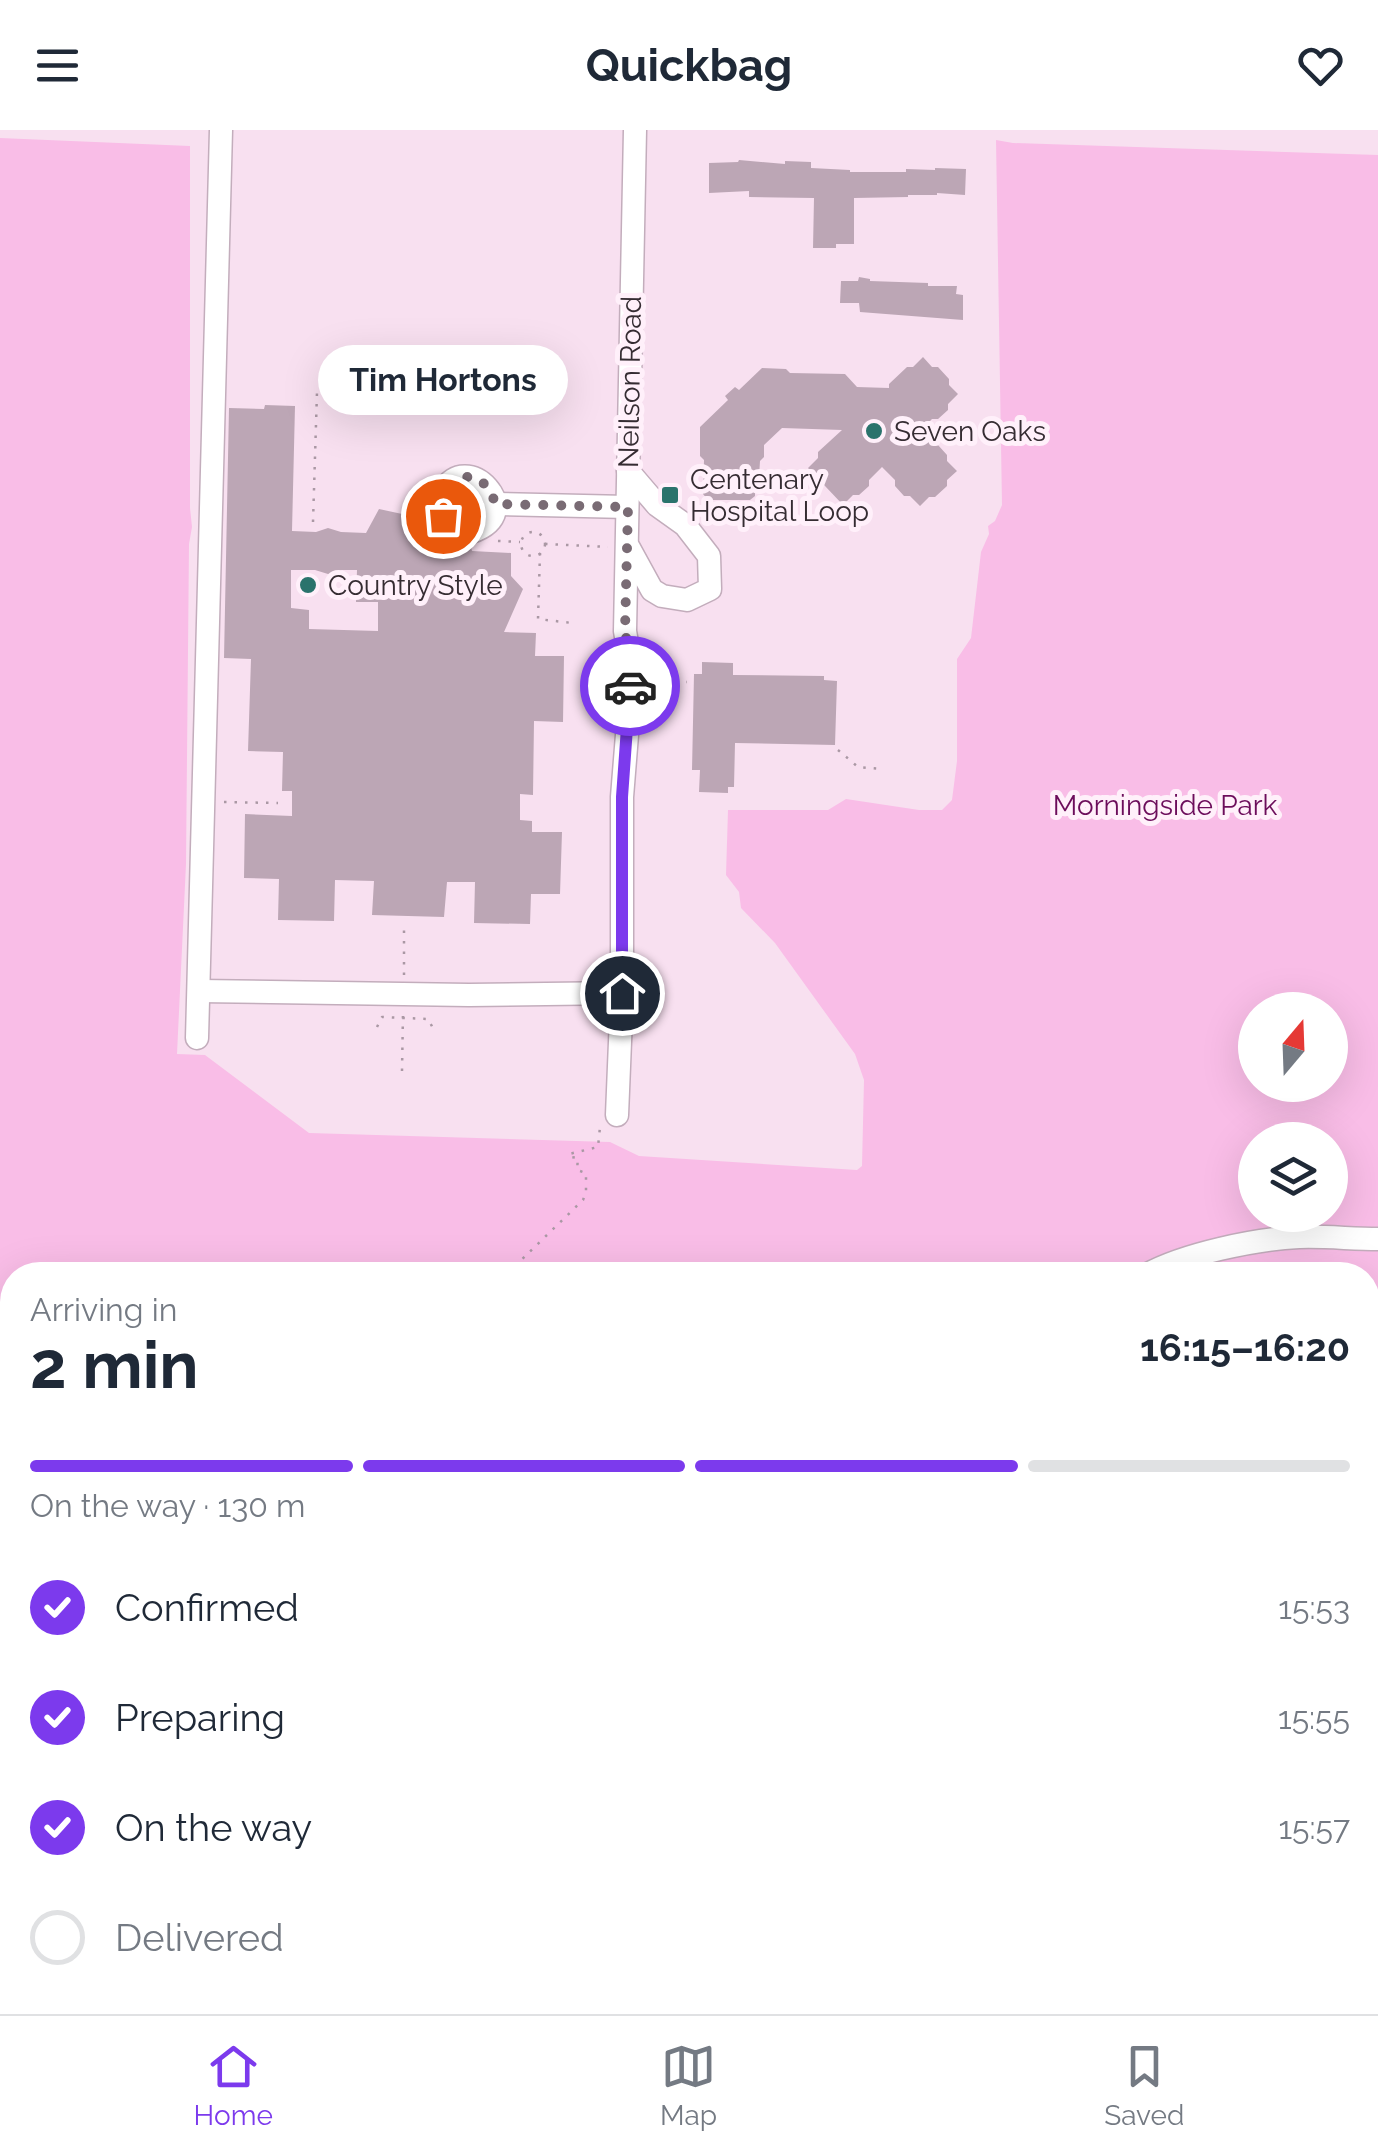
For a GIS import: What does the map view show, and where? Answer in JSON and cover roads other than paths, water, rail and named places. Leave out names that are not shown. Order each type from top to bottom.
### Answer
[{"type":"street","points":[[197,1038],[221,130]]},
{"type":"street","name":"Neilson Road","points":[[617,1115],[622,993],[622,797],[632,673],[625,631],[635,130]]},
{"type":"street","points":[[627,547],[652,590],[662,596],[687,600],[710,589],[709,556],[685,525],[657,505],[628,471]]},
{"type":"street","points":[[446,522],[440,506],[447,486],[458,478],[476,478],[492,492],[495,504],[488,523],[471,532]]},
{"type":"street","points":[[495,504],[628,507]]},
{"type":"street","points":[[199,990],[403,1006],[622,993]]},
{"type":"street","points":[[1178,1262],[1297,1237],[1378,1239]]},
{"type":"place","name":"Seven Oaks","points":[[874,431]]},
{"type":"place","name":"Centenary Hospital Loop","points":[[670,495]]},
{"type":"place","name":"Tim Hortons","points":[[443,516]]},
{"type":"place","name":"Country Style","points":[[308,585]]},
{"type":"park label","name":"Morningside Park","points":[[1165,805]]}]
